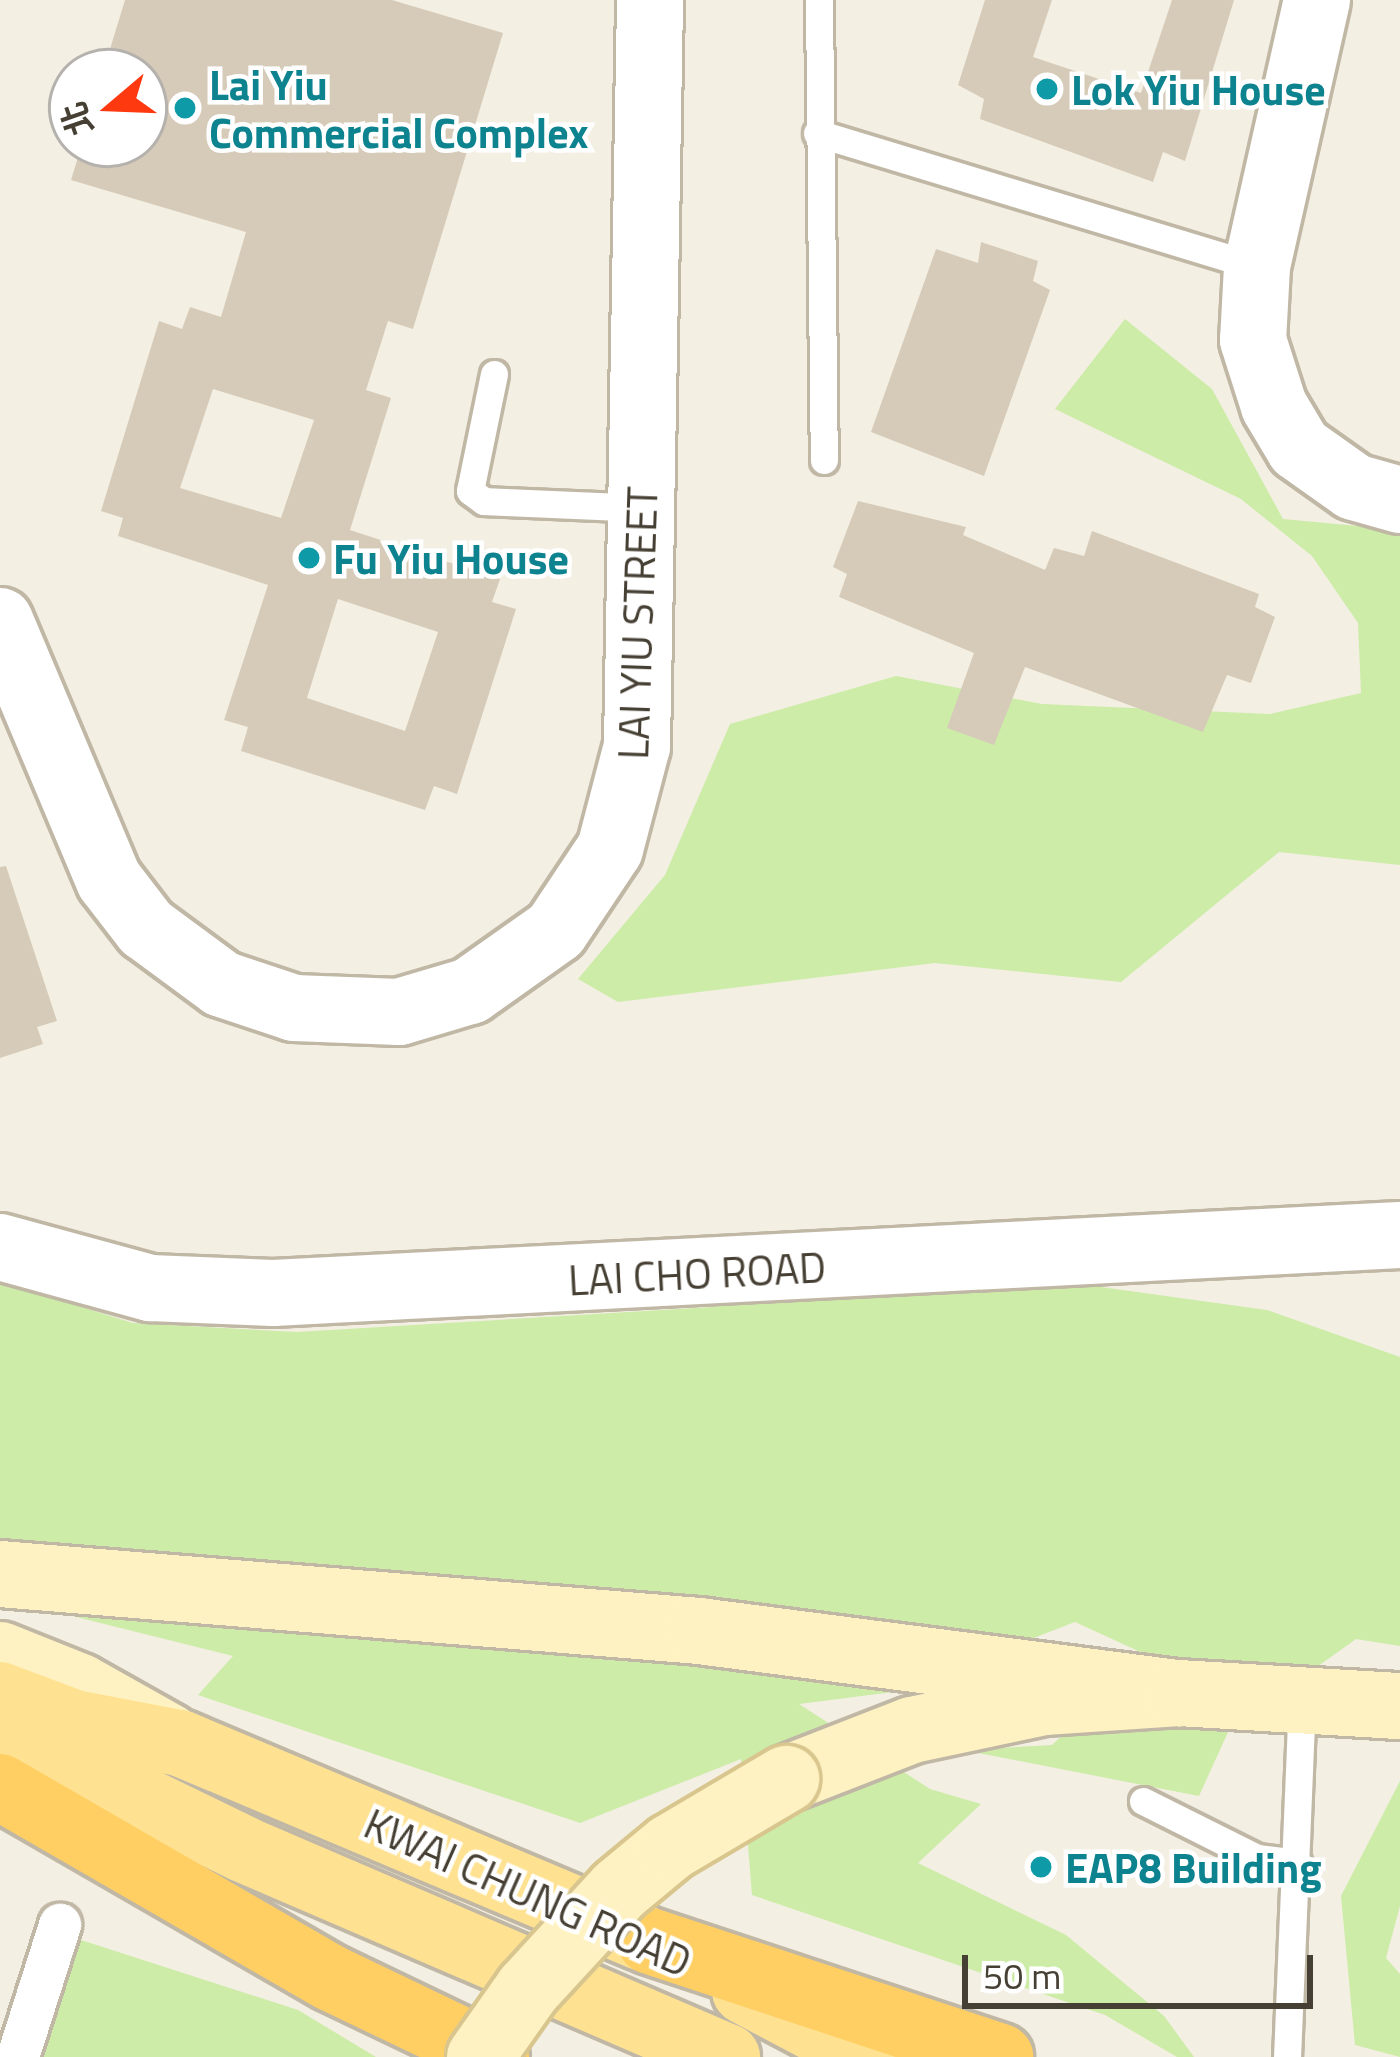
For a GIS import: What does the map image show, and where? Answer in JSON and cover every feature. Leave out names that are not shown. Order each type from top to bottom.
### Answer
[{"type":"highway","points":[[0,1784],[331,1978],[496,2057]]},
{"type":"highway","points":[[650,1941],[1000,2057]]},
{"type":"main road","points":[[0,1574],[698,1630],[1179,1694],[1400,1706]]},
{"type":"main road","name":"KWAI CHUNG ROAD","points":[[0,1655],[80,1687],[180,1743],[650,1941],[868,2057]]},
{"type":"main road","points":[[479,2057],[542,1972],[619,1890],[671,1847],[786,1779],[977,1713],[1179,1694]]},
{"type":"main road","name":"KWAI CHUNG ROAD","points":[[0,1696],[74,1724],[180,1743]]},
{"type":"main road","name":"KWAI CHUNG ROAD","points":[[0,1732],[243,1849],[727,2057]]},
{"type":"main road","name":"KWAI CHUNG ROAD","points":[[0,1784],[243,1849]]},
{"type":"street","name":"LAI YIU STREET","points":[[0,621],[92,847],[146,928],[194,968],[258,999],[330,1014],[399,1012],[470,991],[530,954],[578,905],[610,849],[637,746],[650,0]]},
{"type":"street","points":[[1316,0],[1257,267],[1253,340],[1285,429],[1334,476],[1400,500]]},
{"type":"street","name":"LAI CHO ROAD","points":[[0,1246],[150,1288],[273,1293],[1400,1235]]},
{"type":"street","points":[[18,2057],[60,1925]]},
{"type":"lane","points":[[819,0],[824,460]]},
{"type":"lane","points":[[817,133],[1257,267]]},
{"type":"lane","points":[[494,374],[470,491],[484,501],[642,508]]},
{"type":"lane","points":[[1287,2057],[1302,1700]]},
{"type":"lane","points":[[1143,1801],[1257,1858],[1298,1863]]},
{"type":"green space","points":[[1125,319],[1212,389],[1283,519],[1400,530],[1400,865],[1279,852],[1121,982],[935,963],[618,1002],[578,979],[665,875],[730,724],[896,676],[1042,704],[1270,714],[1361,693],[1358,623],[1312,556],[1241,499],[1055,409]]},
{"type":"green space","points":[[999,1273],[1267,1310],[1400,1357],[1400,1646],[1356,1639],[1229,1730],[1199,1796],[963,1750],[1052,1745],[1147,1655],[1075,1622],[893,1692],[799,1704],[930,1789],[981,1804],[918,1863],[1066,1935],[1164,2016],[1194,2057],[1177,2057],[1105,2015],[752,1895],[741,1759],[580,1823],[198,1695],[233,1656],[0,1598],[0,1282],[133,1323],[297,1332],[712,1307]]},
{"type":"green space","points":[[1400,1781],[1400,1906],[1386,1958],[1400,1974],[1400,2057],[1355,2045],[1341,1896]]},
{"type":"green space","points":[[78,1939],[298,2010],[376,2057],[40,2057]]},
{"type":"building","points":[[125,0],[392,0],[503,33],[413,329],[388,321],[366,390],[391,398],[350,530],[500,579],[492,602],[516,609],[457,794],[434,786],[425,810],[241,751],[248,727],[224,720],[268,585],[118,536],[123,518],[101,511],[159,321],[182,329],[190,307],[221,317],[246,232],[71,180],[75,168],[168,168],[168,48],[110,48]],"holes":[[[213,389],[314,420],[281,518],[180,488]],[[338,599],[438,632],[405,731],[307,698]]]},
{"type":"building","name":"Lok Yiu House","points":[[985,0],[1052,0],[1033,57],[1141,93],[1172,0],[1234,0],[1185,161],[1163,152],[1153,182],[980,119],[984,99],[958,85]]},
{"type":"building","points":[[981,242],[1038,261],[1033,281],[1050,290],[984,476],[871,432],[936,249],[978,263]]},
{"type":"building","points":[[858,501],[966,527],[963,535],[1045,570],[1054,548],[1084,556],[1092,531],[1259,594],[1255,607],[1275,617],[1251,683],[1227,675],[1203,732],[1025,667],[994,745],[947,728],[974,653],[839,597],[847,574],[833,567]]},
{"type":"building","points":[[6,866],[57,1021],[37,1027],[43,1044],[0,1058],[0,867]]},
{"type":"place","name":"Lok Yiu House","points":[[1047,89]]},
{"type":"place","name":"Lai Yiu Commercial Complex","points":[[185,108]]},
{"type":"place","name":"Fu Yiu House","points":[[309,558]]},
{"type":"place","name":"EAP8 Building","points":[[1041,1867]]}]
